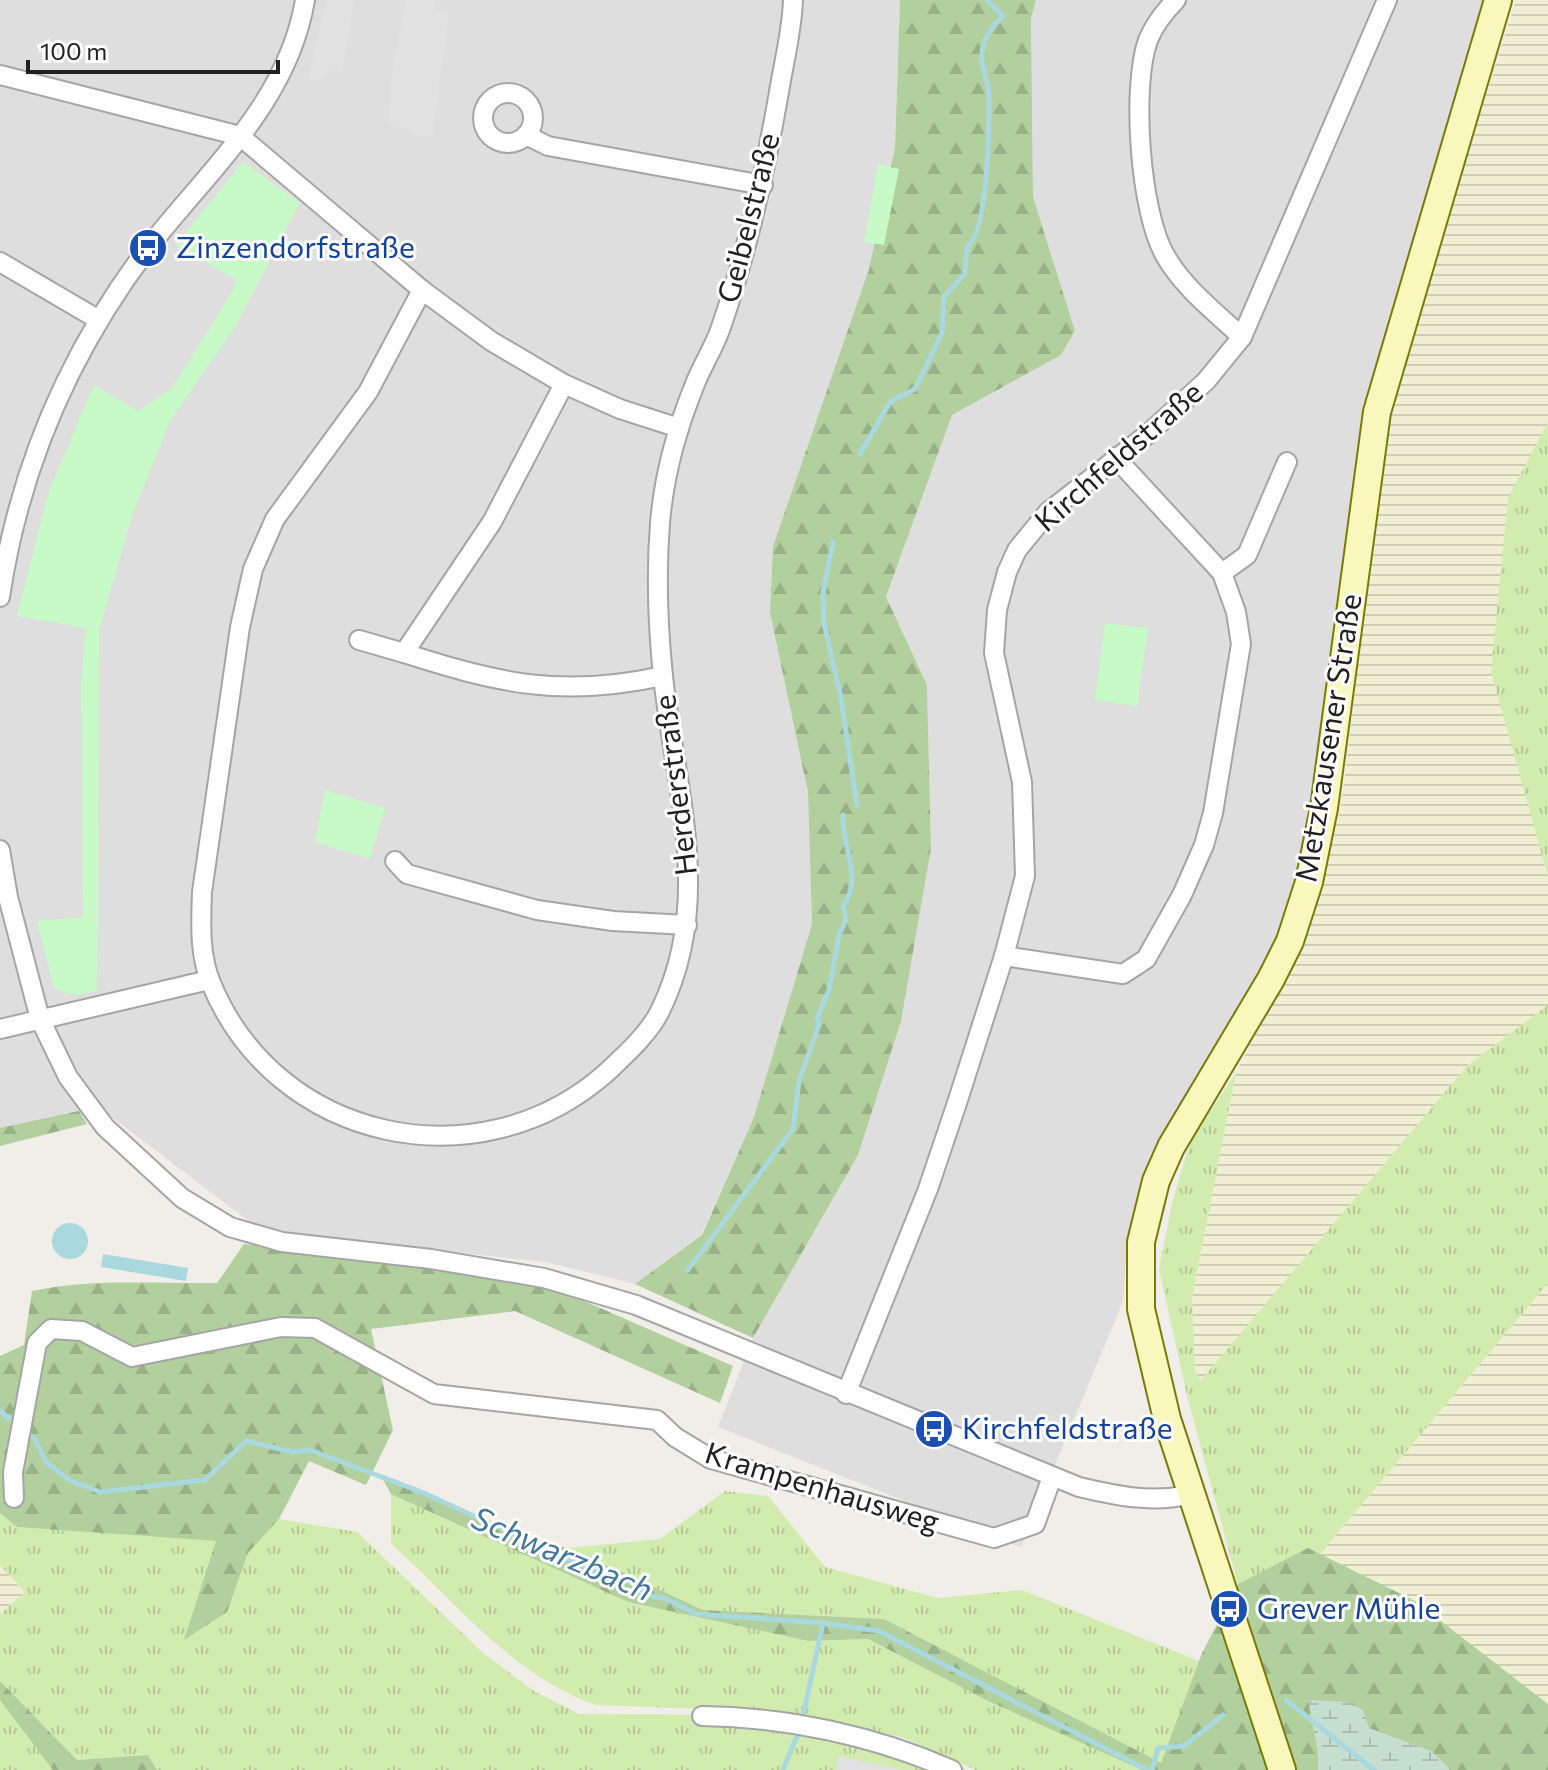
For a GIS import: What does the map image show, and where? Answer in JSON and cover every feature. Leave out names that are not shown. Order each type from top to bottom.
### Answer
[{"type":"main road","name":"Metzkausener Straße","points":[[1282,1770],[1189,1495],[1146,1339],[1139,1273],[1145,1221],[1156,1181],[1171,1147],[1271,979],[1290,941],[1309,882],[1324,808],[1377,412],[1498,0]]},
{"type":"street","points":[[0,597],[17,507],[62,386],[99,320],[148,248],[240,136],[280,80],[292,55],[305,0]]},
{"type":"street","name":"Geibelstraße","points":[[679,428],[719,333],[763,185],[793,0]]},
{"type":"street","points":[[1176,0],[1148,41],[1142,76],[1144,192],[1164,255],[1203,302],[1242,337]]},
{"type":"street","name":"Kirchfeldstraße","points":[[846,1394],[928,1189],[1004,956],[1025,876],[1022,782],[994,653],[997,610],[1007,572],[1017,550],[1048,512],[1148,434],[1206,381],[1242,337],[1387,0]]},
{"type":"street","points":[[0,75],[240,136],[422,290],[491,341],[564,384],[620,409],[679,428]]},
{"type":"street","points":[[526,135],[560,148],[763,185]]},
{"type":"street","points":[[0,262],[99,320]]},
{"type":"street","name":"Herderstraße","points":[[422,290],[368,392],[275,519],[253,569],[240,627],[202,892],[200,936],[209,980],[244,1039],[290,1090],[357,1125],[420,1136],[447,1135],[501,1128],[540,1117],[580,1095],[623,1057],[660,1011],[687,925],[690,852],[663,676],[660,523],[679,428]]},
{"type":"street","points":[[404,653],[492,522],[564,384]]},
{"type":"street","points":[[1004,956],[1123,974],[1146,959],[1204,845],[1241,644],[1236,612],[1222,573],[1115,457]]},
{"type":"street","points":[[1222,573],[1247,555],[1287,462]]},
{"type":"street","points":[[359,640],[502,682],[541,688],[607,686],[663,676]]},
{"type":"street","points":[[0,850],[8,897],[40,1019],[68,1077],[105,1127],[182,1198],[230,1227],[282,1242],[431,1259],[544,1278],[651,1311],[1052,1477],[1132,1500],[1160,1500],[1189,1495]]},
{"type":"street","points":[[395,861],[407,874],[537,910],[613,921],[687,925]]},
{"type":"street","points":[[0,1029],[209,980]]},
{"type":"street","name":"Krampenhausweg","points":[[14,1498],[18,1439],[37,1343],[51,1329],[82,1331],[132,1357],[281,1327],[315,1328],[424,1391],[657,1420],[675,1437],[711,1459],[994,1538],[1035,1524],[1052,1477]]},
{"type":"street","points":[[702,1716],[793,1725],[899,1746],[952,1770]]},
{"type":"shaded area","points":[[0,0],[900,0],[895,148],[869,269],[773,546],[770,614],[808,792],[812,924],[754,1117],[701,1235],[635,1284],[545,1262],[262,1231],[101,1109],[0,1128]]},
{"type":"shaded area","points":[[327,0],[354,0],[342,72],[327,70],[321,81],[308,79]]},
{"type":"shaded area","points":[[406,0],[435,0],[435,10],[449,13],[432,137],[413,135],[412,129],[389,126],[390,84]]},
{"type":"shaded area","points":[[1036,0],[1487,0],[1375,369],[1355,477],[1321,759],[1297,893],[1264,968],[1142,1183],[1127,1247],[1123,1301],[1021,1547],[718,1427],[753,1338],[858,1155],[931,848],[927,685],[886,598],[952,415],[1061,355],[1075,332],[1033,197],[1031,19]]},
{"type":"shaded area","points":[[838,1756],[847,1758],[903,1770],[836,1770]]},
{"type":"green space","points":[[900,0],[1036,0],[1031,19],[1033,197],[1075,331],[1061,355],[952,415],[886,597],[927,685],[931,848],[901,1021],[858,1155],[753,1338],[635,1284],[702,1235],[754,1117],[812,924],[808,792],[770,613],[773,546],[869,269],[895,148]]},
{"type":"green space","points":[[1516,0],[1548,0],[1548,422],[1508,498],[1538,837],[1548,877],[1548,1005],[1468,1065],[1201,1381],[1195,1372],[1192,1298],[1236,1073],[1287,968],[1314,903],[1341,807],[1381,476],[1398,375]]},
{"type":"green space","points":[[243,162],[300,203],[236,325],[170,421],[133,513],[99,630],[97,991],[72,995],[54,988],[37,921],[83,917],[81,681],[86,628],[17,616],[49,491],[94,385],[138,411],[172,388],[231,294],[237,280],[176,245]]},
{"type":"green space","points":[[878,164],[899,169],[884,245],[864,242]]},
{"type":"green space","points":[[1548,422],[1548,877],[1491,672],[1508,498]]},
{"type":"green space","points":[[1105,623],[1148,628],[1137,706],[1095,700]]},
{"type":"green space","points":[[325,790],[385,808],[370,859],[315,842]]},
{"type":"green space","points":[[1548,1005],[1548,1283],[1320,1554],[1307,1549],[1238,1584],[1188,1400],[1159,1269],[1173,1199],[1191,1140],[1236,1073],[1192,1298],[1195,1372],[1201,1380],[1468,1065]]},
{"type":"green space","points":[[79,1111],[87,1124],[0,1146],[0,1128]]},
{"type":"green space","points":[[244,1244],[403,1262],[552,1287],[733,1366],[720,1403],[515,1311],[371,1329],[393,1430],[366,1485],[309,1461],[279,1519],[248,1553],[227,1612],[184,1640],[216,1541],[17,1527],[0,1513],[0,1356],[24,1345],[32,1291],[101,1283],[217,1283]]},
{"type":"green space","points":[[1548,1283],[1548,1704],[1415,1602],[1320,1554]]},
{"type":"green space","points":[[380,1474],[518,1539],[569,1548],[703,1610],[884,1619],[1161,1763],[1202,1653],[1238,1584],[1308,1548],[1415,1601],[1548,1704],[1548,1770],[1142,1770],[990,1702],[868,1639],[808,1641],[628,1602],[391,1494]]},
{"type":"green space","points":[[725,1491],[768,1496],[825,1567],[937,1598],[1022,1590],[1199,1661],[1161,1764],[884,1619],[703,1610],[569,1548],[660,1539]]},
{"type":"green space","points":[[391,1494],[628,1602],[808,1641],[868,1639],[990,1702],[1142,1770],[976,1770],[902,1737],[734,1710],[596,1705],[566,1692],[512,1657],[391,1543]]},
{"type":"green space","points":[[0,1513],[17,1527],[217,1541],[185,1639],[227,1612],[248,1553],[279,1519],[357,1532],[483,1653],[534,1691],[579,1714],[731,1715],[848,1730],[900,1739],[966,1770],[157,1770],[148,1755],[77,1760],[0,1681],[0,1614],[25,1592],[0,1565]]},
{"type":"green space","points":[[0,1565],[25,1593],[0,1614]]},
{"type":"green space","points":[[0,1681],[77,1760],[148,1755],[157,1770],[53,1770],[0,1700]]},
{"type":"green space","points":[[1308,1700],[1345,1702],[1363,1710],[1369,1728],[1431,1751],[1451,1770],[1318,1770],[1318,1752]]},
{"type":"green space","points":[[2,1701],[53,1770],[0,1770]]},
{"type":"water","points":[[70,1223],[83,1228],[88,1241],[83,1254],[70,1259],[57,1254],[52,1241],[57,1228]]},
{"type":"water","points":[[103,1254],[188,1268],[186,1281],[101,1267]]},
{"type":"waterway","points":[[860,454],[890,402],[915,389],[942,333],[944,297],[965,273],[967,247],[980,220],[989,129],[989,95],[982,53],[989,33],[1003,16],[987,0]]},
{"type":"waterway","points":[[833,542],[823,593],[824,623],[841,698],[857,806]]},
{"type":"waterway","points":[[687,1271],[793,1129],[799,1081],[819,1025],[817,1018],[829,990],[839,935],[846,919],[843,906],[852,884],[843,815]]},
{"type":"waterway","name":"Schwarzbach","points":[[0,1411],[19,1426]]},
{"type":"waterway","name":"Schwarzbach","points":[[27,1433],[35,1439],[46,1462],[69,1480],[100,1492],[205,1480],[246,1441],[293,1452],[310,1450],[419,1491],[599,1573],[622,1576],[646,1595],[667,1599],[696,1614],[823,1623],[879,1631],[1147,1770]]},
{"type":"waterway","points":[[803,1716],[823,1623]]},
{"type":"waterway","points":[[1286,1700],[1374,1770]]},
{"type":"waterway","points":[[1152,1770],[1158,1748],[1184,1746],[1223,1715]]},
{"type":"waterway","points":[[783,1770],[797,1736]]},
{"type":"place","name":"Zinzendorfstraße","points":[[148,248]]},
{"type":"place","name":"Kirchfeldstraße","points":[[934,1429]]},
{"type":"place","name":"Grever Mühle","points":[[1229,1609]]}]
